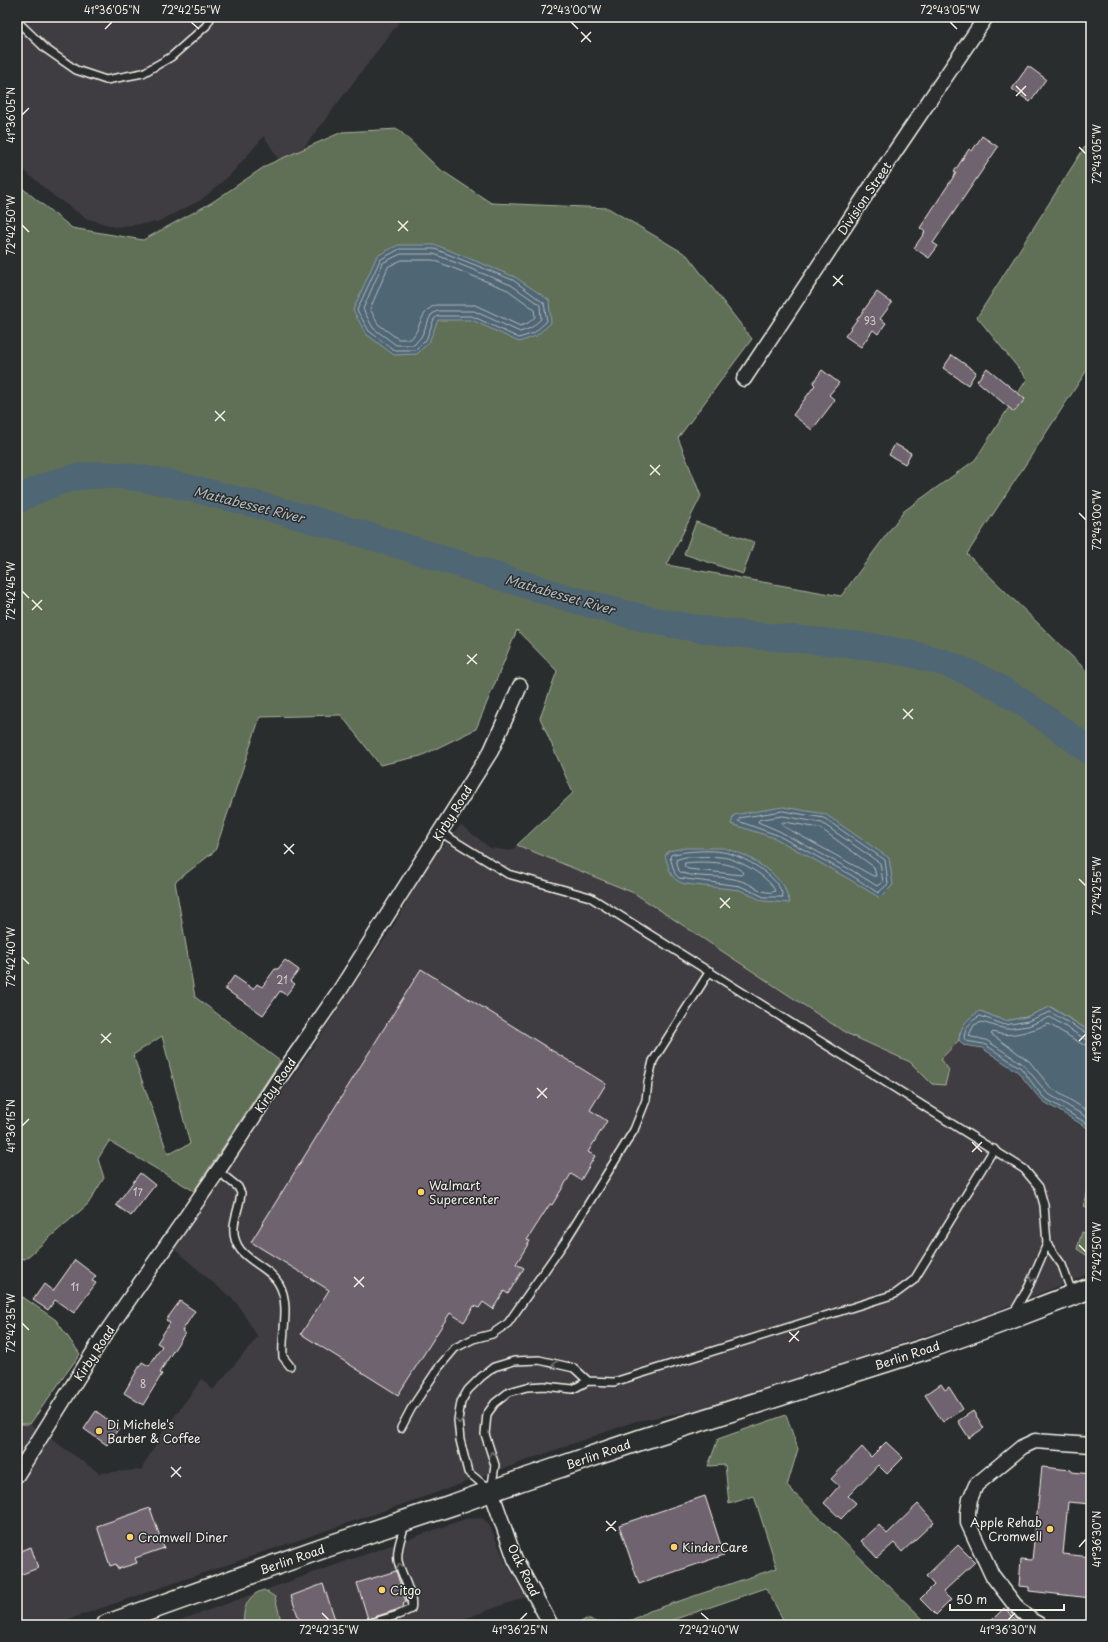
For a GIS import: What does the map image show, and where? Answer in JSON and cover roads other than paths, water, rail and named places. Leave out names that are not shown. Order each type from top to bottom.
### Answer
[{"type":"main road","name":"Berlin Road","points":[[107,1625],[279,1563],[406,1521],[640,1440],[929,1348],[1082,1291]]},
{"type":"street","name":"Division Street","points":[[744,380],[877,178],[986,17]]},
{"type":"street","name":"Kirby Road","points":[[17,1475],[98,1345],[340,990],[491,751],[520,686]]},
{"type":"street","points":[[1040,1625],[1031,1620],[1015,1605],[992,1575],[968,1524],[970,1499],[976,1485],[1022,1447],[1035,1441],[1091,1445]]},
{"type":"street","name":"Oak Road","points":[[490,1491],[515,1559],[551,1625]]},
{"type":"lane","points":[[17,21],[46,49],[76,70],[106,80],[143,73],[171,57],[206,26],[211,17]]},
{"type":"lane","points":[[440,832],[508,874],[590,897],[1024,1169],[1039,1187],[1044,1205],[1047,1244],[1029,1286],[1010,1319]]},
{"type":"lane","points":[[401,1428],[411,1409],[439,1366],[455,1348],[473,1339],[492,1334],[508,1323],[564,1243],[634,1130],[646,1100],[648,1082],[653,1061],[710,971]]},
{"type":"lane","points":[[490,1491],[495,1464],[485,1434],[487,1414],[495,1403],[509,1392],[527,1387],[544,1386],[573,1389],[588,1382],[614,1382],[644,1374],[895,1294],[914,1280],[994,1149]]},
{"type":"lane","points":[[218,1171],[238,1187],[241,1194],[234,1227],[234,1237],[237,1245],[250,1260],[272,1276],[279,1284],[282,1291],[285,1304],[283,1357],[290,1366]]},
{"type":"lane","points":[[1047,1244],[1082,1291]]},
{"type":"lane","points":[[490,1491],[468,1472],[460,1440],[458,1420],[461,1402],[468,1390],[494,1367],[514,1361],[539,1360],[574,1368],[588,1382]]},
{"type":"lane","points":[[364,1625],[398,1615],[411,1609],[412,1602],[398,1561],[397,1553],[406,1521]]},
{"type":"water","points":[[398,245],[436,245],[515,277],[549,300],[551,323],[536,336],[519,342],[472,320],[438,320],[429,342],[417,354],[394,355],[366,334],[353,310],[377,256]]},
{"type":"water","points":[[783,807],[825,814],[889,858],[893,885],[880,898],[775,838],[731,824],[734,815]]},
{"type":"water","points":[[685,848],[724,848],[747,856],[771,872],[784,886],[790,903],[763,901],[740,890],[685,884],[680,882],[673,877],[669,870],[665,856],[668,851]]},
{"type":"water","points":[[1050,1007],[1091,1032],[1091,1132],[1089,1129],[1041,1100],[1018,1072],[982,1048],[963,1045],[959,1040],[961,1030],[965,1022],[980,1011],[1005,1021],[1026,1017]]},
{"type":"waterway","name":"Mattabesset River","points":[[17,500],[36,490],[76,477],[115,475],[152,480],[242,501],[326,524],[563,596],[661,622],[715,631],[858,645],[908,653],[941,662],[962,670],[1001,689],[1038,713],[1091,752]]},
{"type":"place","name":"Walmart Supercenter","points":[[421,1192]]},
{"type":"place","name":"Di Michele's Barber & Coffee","points":[[99,1431]]},
{"type":"place","name":"Apple Rehab Cromwell","points":[[1050,1529]]},
{"type":"place","name":"Cromwell Diner","points":[[130,1537]]},
{"type":"place","name":"KinderCare","points":[[674,1547]]},
{"type":"place","name":"Citgo","points":[[382,1590]]}]
